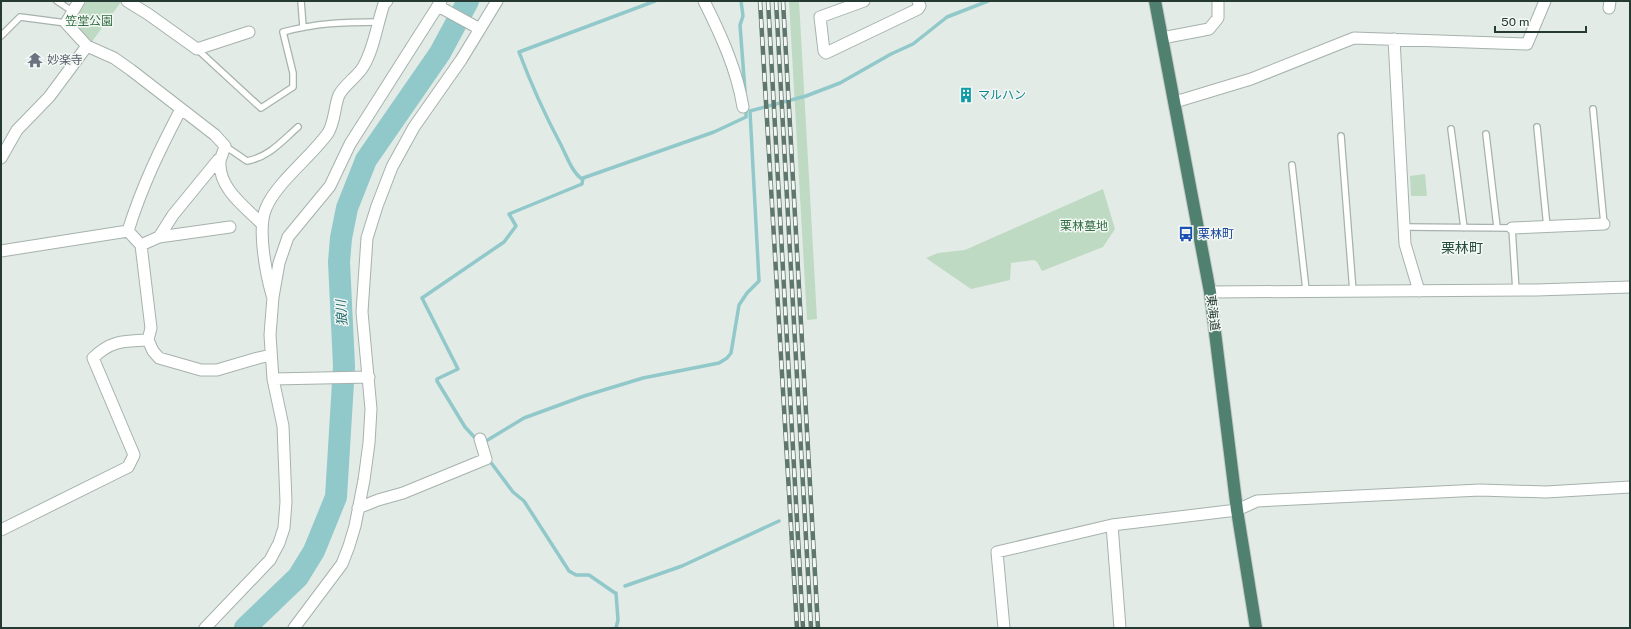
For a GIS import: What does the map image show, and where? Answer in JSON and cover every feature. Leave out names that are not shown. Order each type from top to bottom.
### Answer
[{"type":"highway","name":"東海道","points":[[1155,1],[1210,292],[1237,510],[1256,628]]},
{"type":"street","points":[[79,1],[66,23],[86,46],[114,58],[215,135],[225,146],[220,161],[222,176],[228,188],[235,198],[262,223]]},
{"type":"street","points":[[127,1],[197,49],[249,32]]},
{"type":"street","points":[[273,297],[267,276],[262,223],[266,208],[279,188],[329,132],[339,95],[363,68],[369,54],[384,4],[387,1]]},
{"type":"street","points":[[294,628],[342,564],[349,546],[358,508],[370,443],[371,409],[362,312],[367,238],[377,206],[392,167],[414,127],[460,60],[478,28],[497,1]]},
{"type":"street","points":[[704,1],[718,30],[740,88],[743,107]]},
{"type":"street","points":[[864,1],[851,3],[820,18],[824,51],[826,53],[918,9],[920,6],[918,1]]},
{"type":"street","points":[[1162,38],[1209,29],[1218,18],[1218,1]]},
{"type":"street","points":[[1175,102],[1251,79],[1354,38],[1527,44],[1545,1]]},
{"type":"street","points":[[205,628],[270,560],[279,543],[284,528],[286,502],[283,426],[273,379],[270,335],[273,297],[279,263],[288,237],[330,186],[350,144],[440,5],[478,28]]},
{"type":"street","points":[[1394,39],[1406,244],[1419,291]]},
{"type":"street","points":[[1,158],[18,130],[49,97],[86,46]]},
{"type":"street","points":[[128,230],[138,198],[181,108]]},
{"type":"street","points":[[159,237],[173,215],[221,158]]},
{"type":"street","points":[[1512,228],[1547,228],[1604,224]]},
{"type":"street","points":[[141,245],[159,237],[230,227]]},
{"type":"street","points":[[128,230],[141,245],[151,328],[148,340],[153,351],[159,358],[200,370],[216,370],[271,356]]},
{"type":"street","points":[[1,251],[128,230]]},
{"type":"street","points":[[1210,292],[1306,290],[1353,292],[1516,291],[1630,287]]},
{"type":"street","points":[[1,530],[128,467],[134,455],[93,358],[104,348],[124,341],[148,340]]},
{"type":"street","points":[[273,379],[369,377]]},
{"type":"street","points":[[358,508],[378,500],[403,493],[486,459],[480,439]]},
{"type":"street","points":[[1004,628],[996,552],[1112,525],[1237,510],[1257,501],[1480,490],[1546,492],[1630,487]]},
{"type":"street","points":[[1112,525],[1120,628]]},
{"type":"lane","points":[[57,1],[72,11]]},
{"type":"lane","points":[[301,1],[302,27]]},
{"type":"lane","points":[[1,36],[20,17],[66,23]]},
{"type":"lane","points":[[197,49],[261,108],[293,87],[293,73],[283,32],[302,27],[336,22],[378,22]]},
{"type":"lane","points":[[1593,109],[1604,224]]},
{"type":"lane","points":[[225,146],[247,161],[257,159],[268,153],[298,127]]},
{"type":"lane","points":[[1536,127],[1547,228]]},
{"type":"lane","points":[[1451,129],[1464,228]]},
{"type":"lane","points":[[1486,134],[1497,228]]},
{"type":"lane","points":[[1341,136],[1353,292]]},
{"type":"lane","points":[[1292,166],[1306,290]]},
{"type":"lane","points":[[1405,227],[1512,228],[1516,291]]},
{"type":"green space","name":"笠堂公園","points":[[87,1],[121,2],[91,43],[74,26],[76,16]]},
{"type":"green space","points":[[789,1],[799,1],[817,319],[807,320]]},
{"type":"green space","points":[[1425,174],[1427,196],[1411,196],[1410,176]]},
{"type":"green space","name":"栗林墓地","points":[[1103,189],[1115,229],[1103,247],[1042,271],[1037,262],[1034,260],[1011,263],[1010,280],[971,289],[926,258],[938,253],[965,250]]},
{"type":"waterway","name":"狼川","points":[[245,628],[298,577],[314,551],[336,497],[344,366],[339,262],[341,238],[347,208],[366,160],[440,53],[468,1]]},
{"type":"waterway","points":[[582,179],[575,172],[549,122],[519,52],[655,1]]},
{"type":"waterway","points":[[741,1],[743,16],[740,25],[745,91]]},
{"type":"waterway","points":[[484,443],[524,418],[584,396],[643,378],[719,363],[727,358],[731,353],[739,305],[747,293],[759,281],[750,111],[806,96],[840,83],[891,54],[913,44],[947,17],[988,1]]},
{"type":"waterway","points":[[477,440],[465,427],[437,381],[437,379],[458,369],[422,298],[504,242],[516,226],[509,214],[582,184],[583,178],[714,132],[746,117],[746,108]]},
{"type":"waterway","points":[[489,460],[513,492],[524,501],[569,571],[576,575],[589,575],[615,593]]},
{"type":"waterway","points":[[625,586],[682,566],[779,521]]},
{"type":"waterway","points":[[616,593],[618,620],[616,628]]},
{"type":"railway","points":[[760,1],[797,628]]},
{"type":"railway","points":[[768,1],[803,628]]},
{"type":"railway","points":[[776,1],[811,628]]},
{"type":"railway","points":[[783,1],[818,628]]},
{"type":"place","name":"妙楽寺","points":[[35,60]]},
{"type":"place","name":"マルハン","points":[[966,95]]},
{"type":"place","name":"栗林町","points":[[1186,234]]},
{"type":"district","name":"栗林町","points":[[1462,248]]}]
